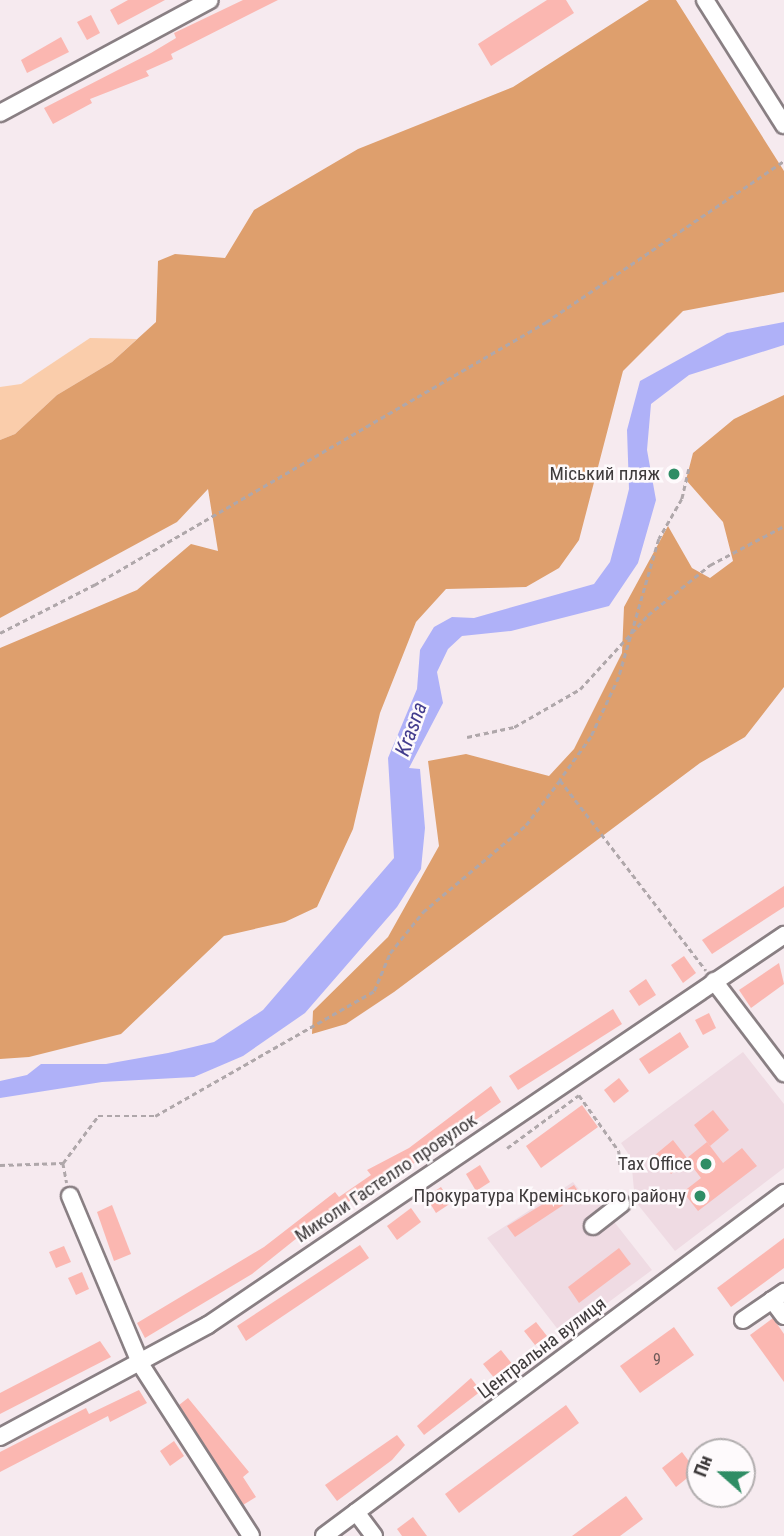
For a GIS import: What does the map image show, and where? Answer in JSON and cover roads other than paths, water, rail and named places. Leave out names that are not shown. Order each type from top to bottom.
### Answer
[{"type":"street","points":[[0,113],[210,0]]},
{"type":"street","points":[[705,0],[784,125]]},
{"type":"street","name":"Миколи Гастелло провулок","points":[[0,1437],[141,1365],[784,935]]},
{"type":"street","points":[[714,981],[784,1073]]},
{"type":"street","name":"Центральна вулиця","points":[[324,1536],[784,1193]]},
{"type":"street","points":[[70,1196],[141,1365],[251,1536]]},
{"type":"street","points":[[593,1226],[621,1204]]},
{"type":"street","points":[[743,1320],[778,1296],[784,1316]]},
{"type":"street","points":[[356,1512],[374,1536]]},
{"type":"water","name":"Krasna","points":[[784,322],[784,345],[689,375],[651,404],[647,450],[656,500],[638,563],[609,606],[511,631],[462,636],[448,649],[437,672],[443,703],[409,768],[420,769],[425,828],[421,869],[397,907],[305,1013],[243,1056],[194,1077],[102,1082],[0,1098],[0,1081],[27,1075],[41,1064],[106,1064],[214,1042],[263,1010],[394,858],[388,758],[417,689],[420,650],[434,627],[452,617],[474,618],[594,584],[610,562],[629,489],[627,430],[640,381],[727,333]]},
{"type":"place","name":"Міський пляж","points":[[674,474]]},
{"type":"place","name":"Tax Office","points":[[706,1164]]},
{"type":"place","name":"Прокуратура Кремінського району","points":[[700,1196]]}]
